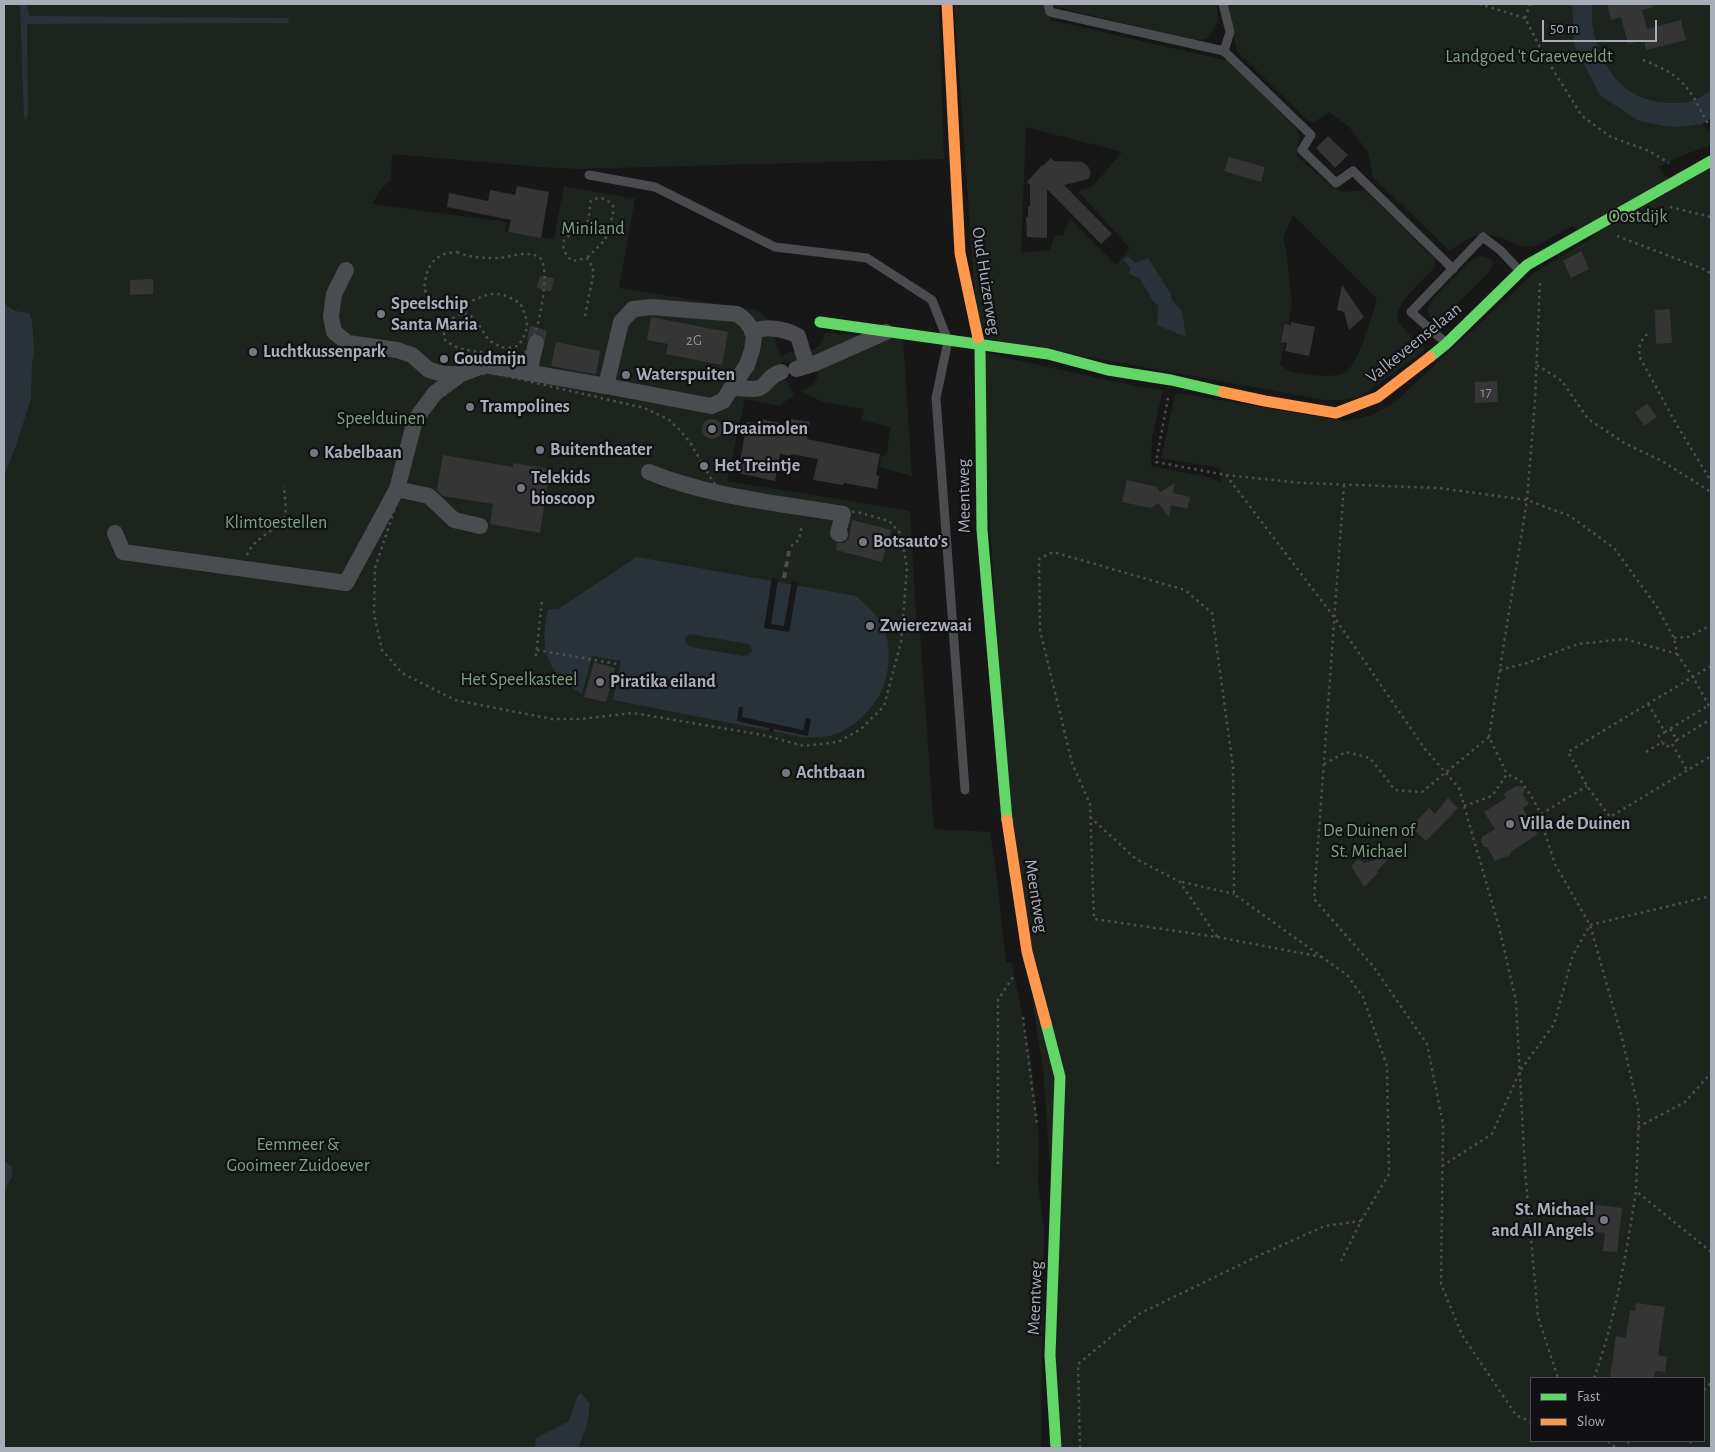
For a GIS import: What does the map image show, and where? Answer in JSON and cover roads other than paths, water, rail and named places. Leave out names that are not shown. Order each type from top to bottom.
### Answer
[{"type":"street","name":"Oud Huizerweg","points":[[820,322],[980,346],[960,253],[947,4]]},
{"type":"street","name":"Valkeveenselaan","points":[[980,346],[1048,354],[1108,370],[1171,380],[1265,401],[1336,413],[1378,398],[1446,344],[1528,264],[1711,161]]},
{"type":"street","points":[[346,270],[334,294],[331,317],[334,332],[348,343],[397,350],[412,355],[429,370],[443,374],[461,374]]},
{"type":"street","points":[[115,533],[124,552],[346,583],[399,489],[415,420],[435,393],[461,374],[485,365],[711,406],[723,401],[746,365],[754,337],[745,320],[737,314],[652,307],[633,309],[621,322],[606,386]]},
{"type":"street","points":[[752,332],[759,328],[765,328],[792,332],[798,336],[795,369]]},
{"type":"street","points":[[730,390],[735,388],[756,389],[762,387],[772,374],[795,369],[886,332]]},
{"type":"street","points":[[529,373],[536,343]]},
{"type":"street","name":"Meentweg","points":[[980,346],[982,540],[1005,808],[1027,952],[1060,1077],[1050,1355],[1056,1448]]},
{"type":"street","points":[[649,472],[686,486],[843,514],[838,533],[840,534]]},
{"type":"street","points":[[399,489],[429,496],[454,520],[480,526]]},
{"type":"lane","points":[[1048,4],[1050,12],[1224,51],[1311,135],[1302,150],[1336,183],[1353,171],[1453,269]]},
{"type":"lane","points":[[1223,4],[1230,32],[1224,51]]},
{"type":"lane","points":[[589,175],[655,187],[774,246],[867,258],[932,300],[948,341],[936,398],[966,790]]},
{"type":"lane","points":[[1446,344],[1411,312],[1483,237],[1500,250],[1520,272]]},
{"type":"tunnel","points":[[536,343],[539,329]]},
{"type":"tunnel","points":[[574,370],[579,347]]},
{"type":"railway","points":[[784,578],[789,551]]},
{"type":"place","name":"Speelschip Santa Maria","points":[[381,314]]},
{"type":"place","name":"Luchtkussenpark","points":[[253,352]]},
{"type":"place","name":"Goudmijn","points":[[444,359]]},
{"type":"place","name":"Waterspuiten","points":[[626,375]]},
{"type":"place","name":"Trampolines","points":[[470,407]]},
{"type":"place","name":"Draaimolen","points":[[712,429]]},
{"type":"place","name":"Buitentheater","points":[[540,450]]},
{"type":"place","name":"Kabelbaan","points":[[314,453]]},
{"type":"place","name":"Het Treintje","points":[[704,466]]},
{"type":"place","name":"Telekids bioscoop","points":[[521,488]]},
{"type":"place","name":"Botsauto's","points":[[863,542]]},
{"type":"place","name":"Zwierezwaai","points":[[870,626]]},
{"type":"place","name":"Piratika eiland","points":[[600,682]]},
{"type":"place","name":"Achtbaan","points":[[786,773]]},
{"type":"place","name":"Villa de Duinen","points":[[1510,824]]},
{"type":"place","name":"St. Michael and All Angels","points":[[1604,1220]]},
{"type":"park label","name":"Landgoed 't Graeveveldt","points":[[1529,57]]},
{"type":"park label","name":"Oostdijk","points":[[1638,217]]},
{"type":"park label","name":"Miniland","points":[[593,229]]},
{"type":"park label","name":"Speelduinen","points":[[381,419]]},
{"type":"park label","name":"Klimtoestellen","points":[[276,523]]},
{"type":"park label","name":"Het Speelkasteel","points":[[519,680]]},
{"type":"park label","name":"De Duinen of St. Michael","points":[[1369,841]]},
{"type":"park label","name":"Eemmeer & Gooimeer Zuidoever","points":[[298,1155]]}]
